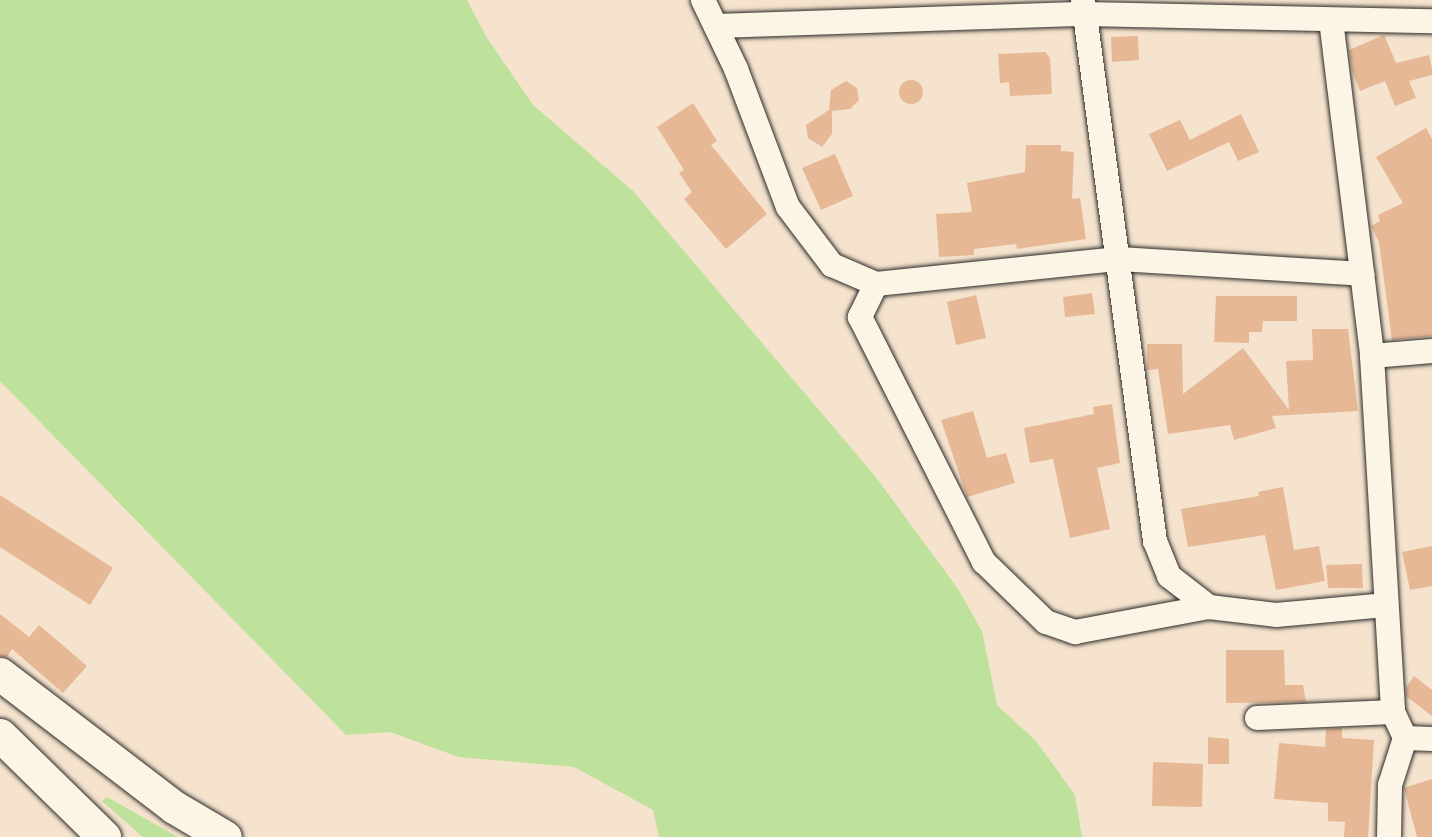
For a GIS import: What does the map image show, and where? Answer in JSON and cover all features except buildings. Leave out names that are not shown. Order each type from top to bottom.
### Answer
[{"type":"main road","points":[[0,674],[174,807],[225,837]]},
{"type":"main road","points":[[0,735],[104,837]]},
{"type":"street","points":[[703,0],[716,26],[788,207],[832,265],[876,284],[1119,260],[1363,274]]},
{"type":"street","points":[[716,26],[1084,7],[1330,20],[1432,21]]},
{"type":"street","points":[[1084,7],[1155,541],[1169,576],[1209,607]]},
{"type":"street","points":[[1330,20],[1372,356],[1393,712],[1405,738],[1390,785],[1389,837]]},
{"type":"street","points":[[876,284],[860,317],[984,561],[1020,599],[1046,622],[1075,632],[1209,607],[1276,615],[1385,605]]},
{"type":"street","points":[[1372,356],[1432,351]]},
{"type":"street","points":[[1257,718],[1393,712]]},
{"type":"street","points":[[1405,738],[1432,739]]},
{"type":"green space","points":[[0,0],[467,0],[487,38],[533,105],[633,191],[875,476],[958,589],[982,631],[997,705],[1036,741],[1075,795],[1082,837],[659,837],[653,810],[574,767],[459,757],[390,732],[346,735],[0,381]]},
{"type":"green space","points":[[107,797],[178,837],[143,837],[102,801]]}]
